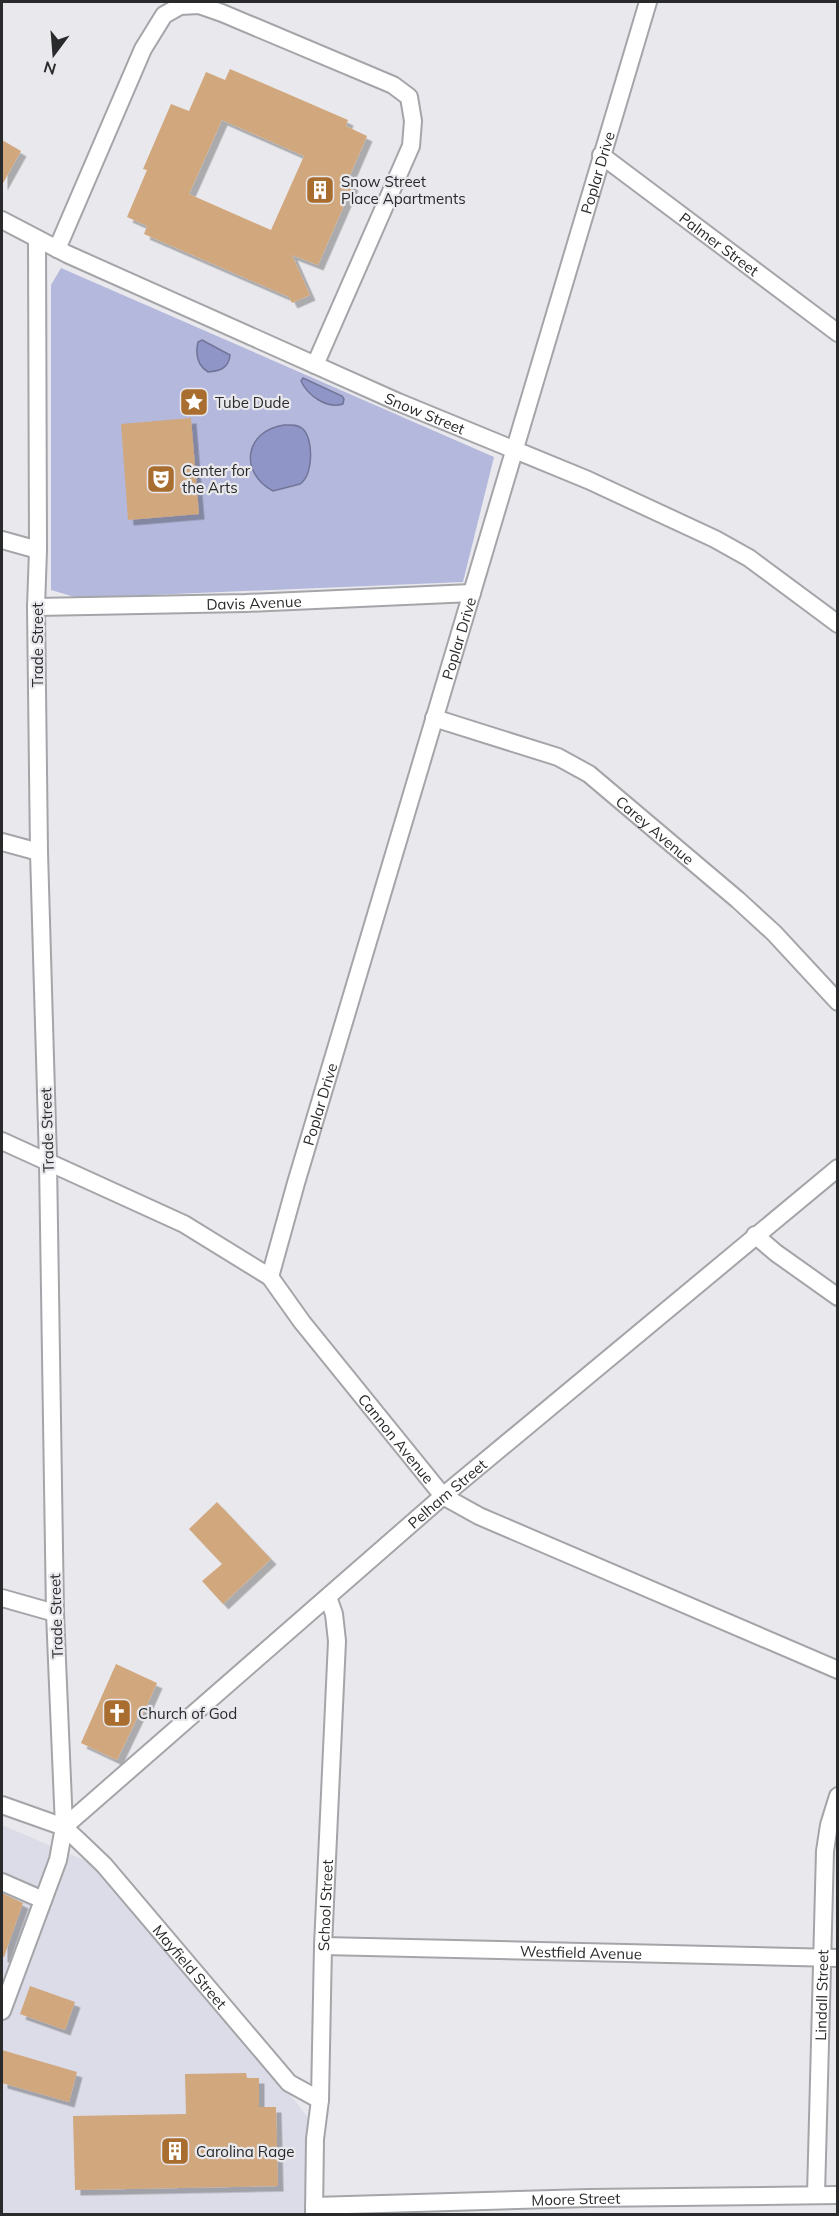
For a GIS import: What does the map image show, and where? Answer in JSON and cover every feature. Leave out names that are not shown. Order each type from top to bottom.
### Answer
[{"type":"street","name":"Poplar Drive","points":[[270,1277],[299,1172],[648,2]]},
{"type":"street","points":[[57,249],[143,49],[164,15],[180,6],[199,5],[222,13],[393,86],[409,97],[413,122],[411,146],[315,365]]},
{"type":"street","name":"Palmer Street","points":[[601,155],[837,333]]},
{"type":"street","name":"Snow Street","points":[[2,220],[57,249],[315,365],[513,451],[588,480],[715,539],[749,558],[837,624]]},
{"type":"street","name":"Trade Street","points":[[2,2011],[7,1976],[43,1900],[58,1860],[64,1827],[55,1613],[48,1161],[39,852],[36,607],[38,550],[37,239]]},
{"type":"street","points":[[2,540],[38,550]]},
{"type":"street","name":"Davis Avenue","points":[[36,607],[238,603],[472,593]]},
{"type":"street","name":"Carey Avenue","points":[[434,718],[558,757],[590,774],[774,933],[837,1002]]},
{"type":"street","points":[[2,842],[39,852]]},
{"type":"street","name":"Cannon Avenue","points":[[2,1141],[184,1224],[270,1277],[302,1322],[443,1496],[479,1516],[837,1670]]},
{"type":"street","name":"Pelham Street","points":[[64,1827],[443,1496],[837,1168]]},
{"type":"street","points":[[754,1236],[837,1297]]},
{"type":"street","name":"School Street","points":[[314,2210],[315,2139],[320,2100],[323,1946],[337,1641],[334,1614],[328,1597]]},
{"type":"street","points":[[2,1599],[55,1613]]},
{"type":"street","name":"Lindall Street","points":[[816,2195],[830,1957],[825,1851],[837,1796]]},
{"type":"street","points":[[2,1805],[64,1827]]},
{"type":"street","name":"Mayfield Street","points":[[64,1827],[104,1865],[289,2083],[320,2100]]},
{"type":"street","points":[[2,1882],[43,1900]]},
{"type":"street","name":"Westfield Avenue","points":[[323,1946],[830,1957]]},
{"type":"street","name":"Moore Street","points":[[314,2210],[589,2198],[837,2195]]},
{"type":"shaded area","points":[[61,268],[494,457],[463,582],[78,598],[51,590],[51,285]]},
{"type":"shaded area","points":[[202,340],[230,355],[226,366],[220,370],[208,372],[201,366],[197,351],[198,342]]},
{"type":"shaded area","points":[[303,378],[342,396],[343,404],[331,405],[319,400],[308,392],[301,381]]},
{"type":"shaded area","points":[[284,425],[299,426],[307,434],[310,466],[300,484],[273,491],[255,474],[251,464],[251,454],[254,444],[261,435]]},
{"type":"shaded area","points":[[2,1825],[93,1864],[286,2089],[309,2119],[304,2214],[2,2214]]},
{"type":"building","name":"Snow Street Place Apartments","points":[[230,69],[348,120],[346,126],[367,136],[347,182],[353,185],[318,265],[292,255],[310,295],[292,303],[289,297],[144,234],[147,226],[127,217],[147,170],[143,169],[171,104],[189,111],[206,72],[225,80]],"holes":[[[222,120],[304,156],[271,230],[189,194]]]},
{"type":"building","points":[[2,140],[21,151],[2,185]]},
{"type":"building","name":"Center for the Arts","points":[[191,418],[199,514],[128,520],[121,424]]},
{"type":"building","points":[[217,1502],[271,1559],[223,1604],[202,1581],[222,1564],[189,1529]]},
{"type":"building","name":"Church of God","points":[[116,1664],[157,1683],[143,1714],[140,1712],[117,1760],[81,1743]]},
{"type":"building","points":[[2,1893],[23,1903],[4,1957],[2,1957]]},
{"type":"building","points":[[30,1986],[75,2002],[65,2030],[20,2014]]},
{"type":"building","points":[[2,2050],[77,2072],[69,2102],[2,2083]]},
{"type":"building","name":"Carolina Rage","points":[[246,2073],[247,2078],[259,2078],[259,2107],[276,2107],[278,2186],[75,2190],[73,2116],[186,2114],[185,2074]]},
{"type":"place","name":"Snow Street Place Apartments","points":[[320,190]]},
{"type":"place","name":"Tube Dude","points":[[194,402]]},
{"type":"place","name":"Center for the Arts","points":[[161,479]]},
{"type":"place","name":"Church of God","points":[[117,1713]]},
{"type":"place","name":"Carolina Rage","points":[[175,2151]]}]
